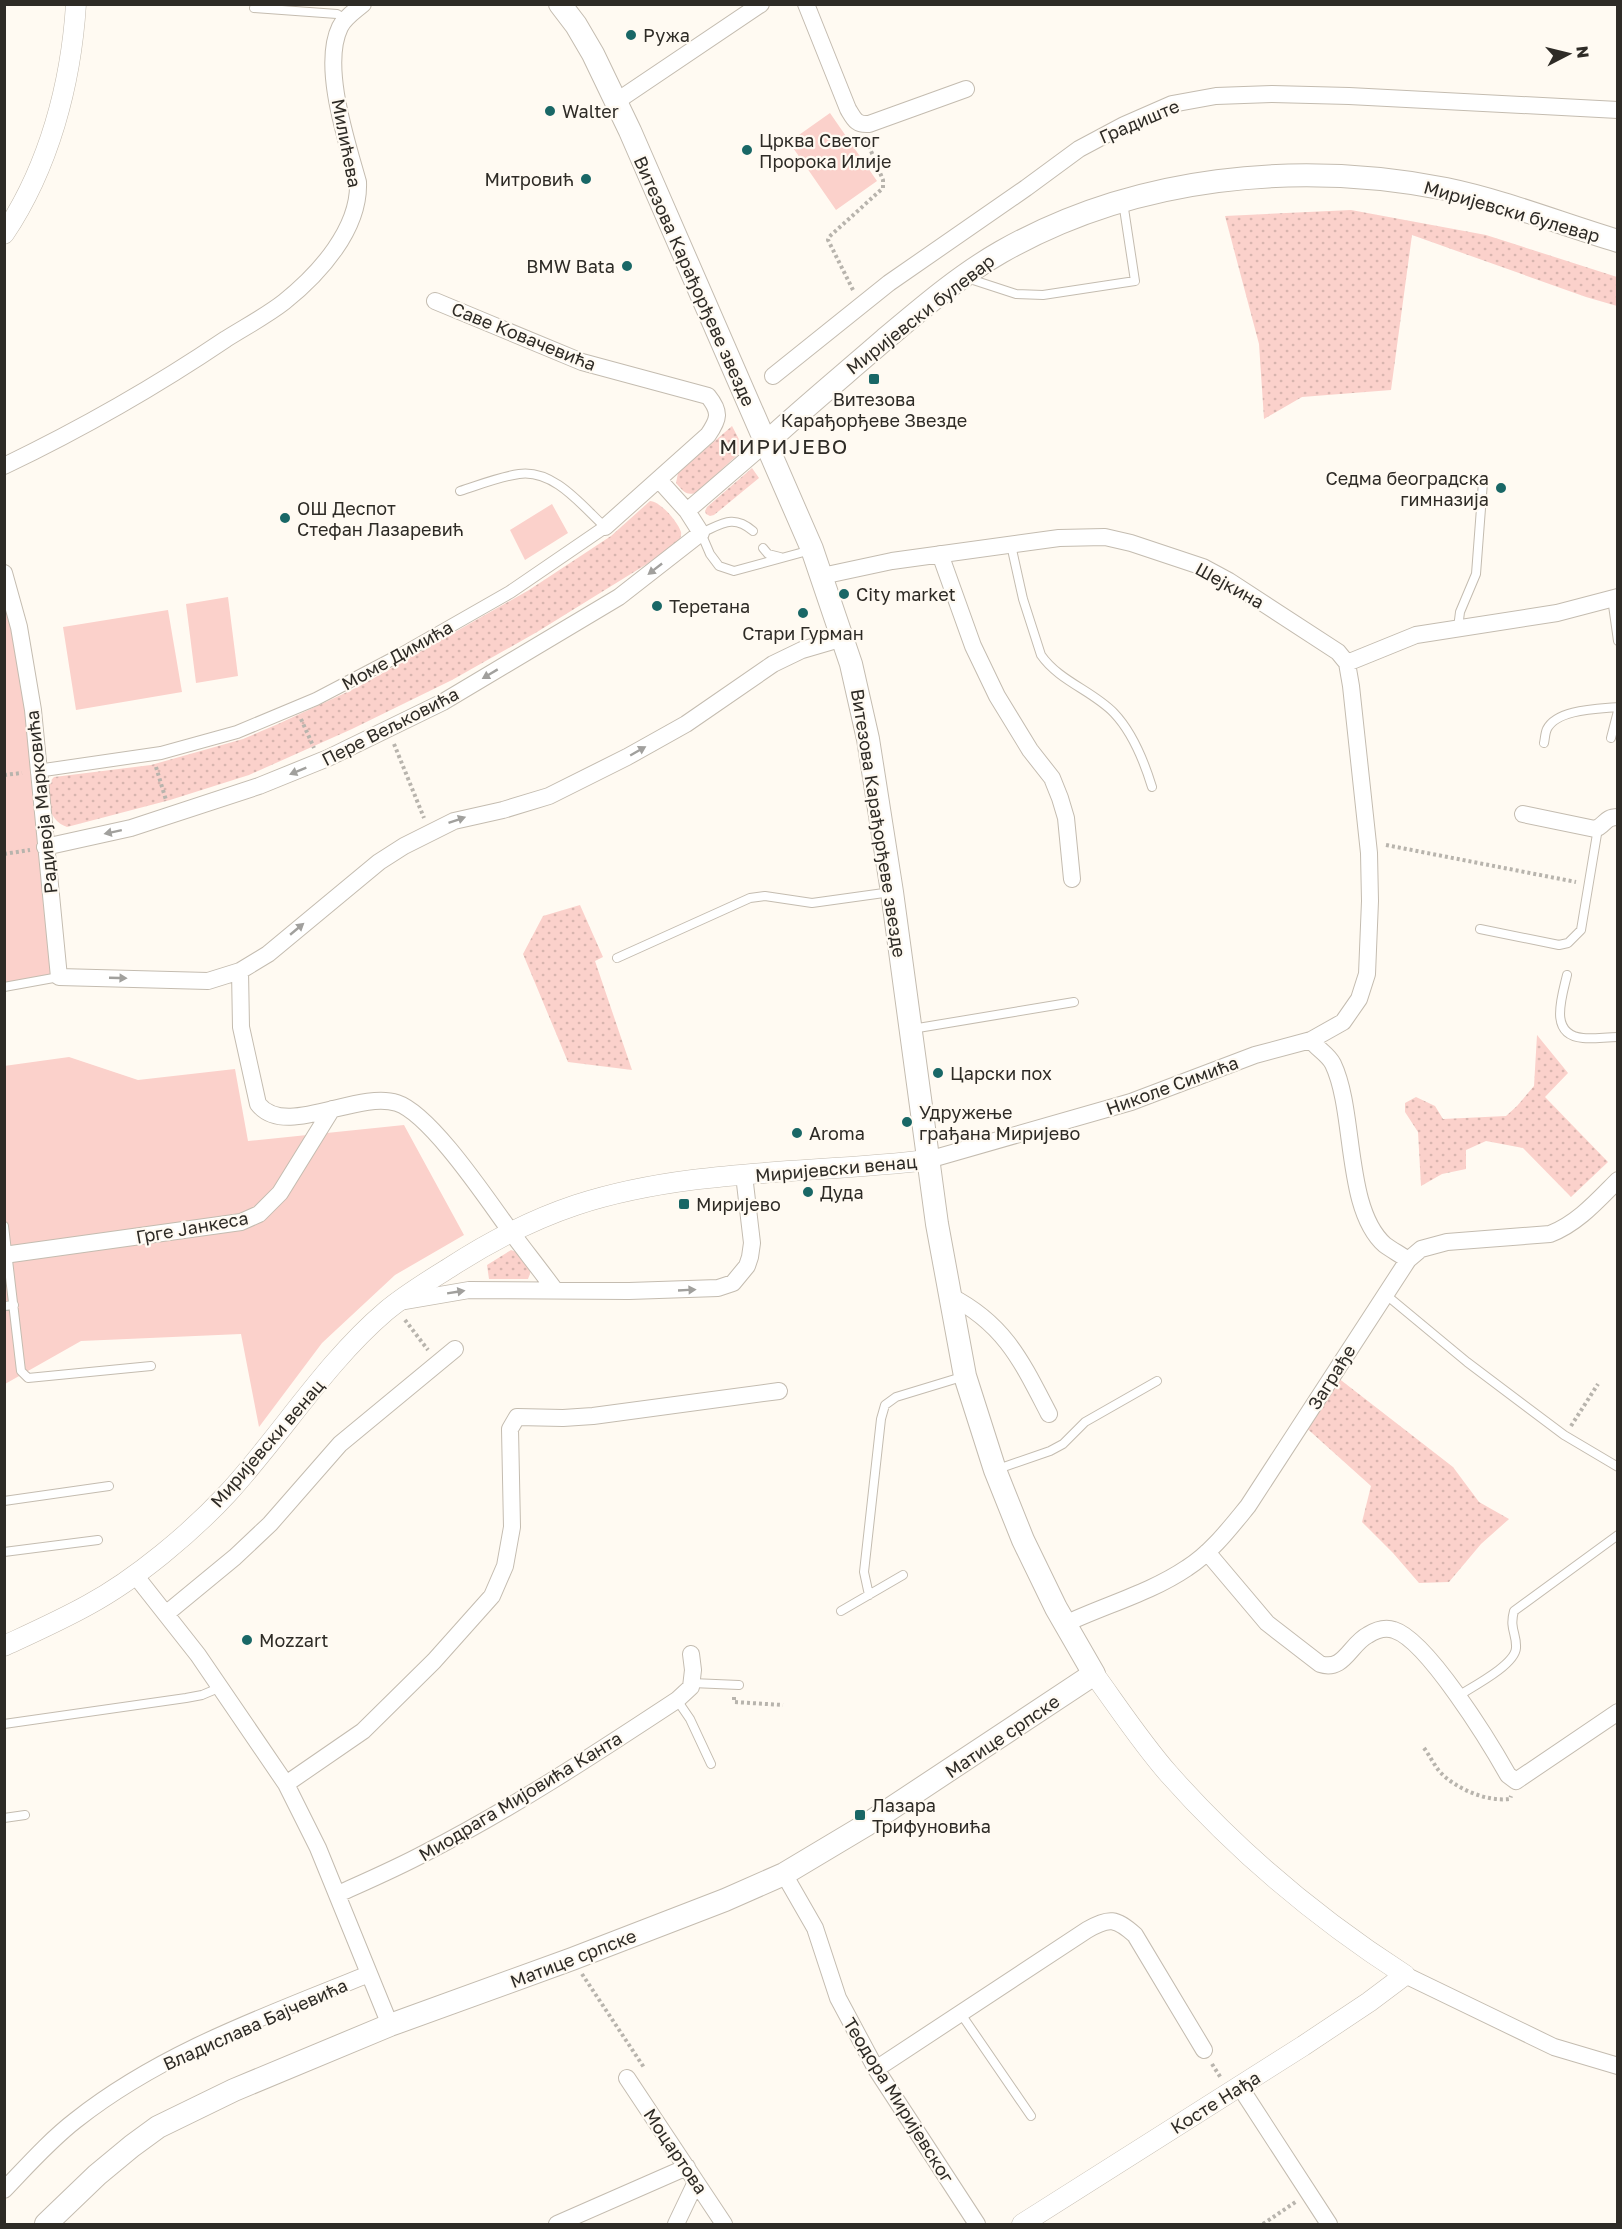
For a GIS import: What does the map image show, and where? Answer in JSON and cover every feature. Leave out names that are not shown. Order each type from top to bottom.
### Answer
[{"type":"main road","name":"Витезова Карађорђеве звезде","points":[[560,4],[587,45],[616,101],[743,393],[767,442],[812,549],[843,638],[861,700],[892,892],[928,1160],[965,1376],[995,1470],[1023,1540],[1065,1624],[1094,1674]]},
{"type":"main road","name":"Миријевски булевар","points":[[767,442],[915,314],[999,253],[1037,233],[1123,201],[1171,188],[1229,179],[1296,175],[1378,179],[1448,190],[1617,242]]},
{"type":"main road","name":"Матице српске","points":[[46,2224],[97,2175],[158,2127],[234,2090],[390,2025],[572,1959],[725,1900],[784,1874],[866,1825],[1094,1674]]},
{"type":"street","points":[[4,234],[12,223],[37,172],[60,107],[72,45],[76,4]]},
{"type":"street","points":[[345,19],[363,4]]},
{"type":"street","points":[[806,4],[848,109],[860,125],[869,124],[966,89]]},
{"type":"street","points":[[616,101],[758,5]]},
{"type":"street","name":"Милићева","points":[[4,466],[173,375],[284,302],[315,272],[339,243],[351,221],[358,199],[358,182],[341,121],[334,69],[336,40],[345,19]]},
{"type":"street","name":"Градиште","points":[[773,376],[861,304],[1026,189],[1079,149],[1124,124],[1172,104],[1216,96],[1272,94],[1617,110]]},
{"type":"street","name":"Саве Ковачевића","points":[[435,301],[582,362],[708,396],[715,404],[717,416],[708,435]]},
{"type":"street","name":"Моме Димића","points":[[38,771],[153,754],[237,732],[316,699],[398,656],[510,592],[606,527],[708,435]]},
{"type":"street","points":[[687,511],[767,442]]},
{"type":"street","points":[[659,480],[687,511],[701,533]]},
{"type":"street","name":"Пере Вељковића","points":[[45,847],[130,828],[259,786],[321,762],[443,702],[619,597],[701,533]]},
{"type":"street","name":"Шејкина","points":[[822,576],[940,554],[1067,537],[1105,537],[1131,543],[1193,564],[1229,581],[1338,652],[1347,663]]},
{"type":"street","points":[[940,554],[973,646],[998,696],[1030,750],[1052,778],[1066,818],[1072,879]]},
{"type":"street","name":"Радивоја Марковића","points":[[6,583],[19,627],[33,710],[59,976]]},
{"type":"street","points":[[1347,663],[1416,635],[1557,613],[1615,598]]},
{"type":"street","points":[[59,976],[208,981],[240,971],[268,954],[380,862],[430,832],[454,821],[503,810],[549,796],[686,724],[773,664],[802,650],[843,638]]},
{"type":"street","name":"Николе Симића","points":[[928,1160],[1131,1102],[1255,1054],[1311,1040],[1343,1022],[1359,999],[1364,986],[1369,959],[1371,901],[1368,841],[1354,705],[1347,663]]},
{"type":"street","points":[[1523,814],[1598,828],[1605,820],[1617,817]]},
{"type":"street","points":[[240,971],[241,1027],[258,1104],[264,1112],[288,1119],[376,1102],[394,1102],[402,1105],[428,1126],[465,1168],[555,1290]]},
{"type":"street","points":[[1311,1040],[1331,1061],[1339,1083],[1358,1189],[1366,1217],[1375,1233],[1385,1244],[1408,1260]]},
{"type":"street","name":"Грге Јанкеса","points":[[7,1254],[241,1222],[260,1214],[280,1193],[332,1109]]},
{"type":"street","name":"Миријевски венац","points":[[4,1646],[89,1605],[135,1575],[163,1553],[227,1494],[339,1358],[396,1304],[469,1255],[511,1232],[576,1205],[668,1184],[744,1175],[928,1160]]},
{"type":"street","name":"Миријевски венац","points":[[555,1290],[629,1291],[718,1288],[733,1283],[747,1266],[752,1243],[744,1175]]},
{"type":"street","name":"Заграђе","points":[[1065,1624],[1165,1580],[1187,1568],[1207,1552],[1248,1506],[1385,1294],[1408,1260],[1421,1249],[1448,1242],[1538,1236],[1558,1231],[1586,1212],[1617,1180]]},
{"type":"street","points":[[396,1304],[469,1290],[555,1290]]},
{"type":"street","points":[[950,1296],[971,1307],[1002,1335],[1029,1375],[1049,1414]]},
{"type":"street","points":[[167,1613],[235,1557],[270,1524],[340,1444],[455,1349]]},
{"type":"street","points":[[286,1784],[363,1731],[434,1661],[492,1596],[505,1566],[512,1527],[510,1429],[514,1419],[521,1415],[563,1418],[593,1416],[779,1391]]},
{"type":"street","points":[[1207,1552],[1267,1623],[1320,1664],[1332,1666],[1338,1664],[1367,1635],[1380,1630],[1392,1629],[1401,1633],[1420,1650],[1458,1696],[1508,1775],[1516,1781],[1617,1712]]},
{"type":"street","name":"Владислава Бајчевића","points":[[135,1575],[167,1613],[221,1687],[286,1784],[310,1829],[390,2025]]},
{"type":"street","points":[[691,1654],[692,1683]]},
{"type":"street","name":"Витезова Карађорђеве звезде","points":[[1094,1674],[1167,1772],[1230,1837],[1277,1880],[1367,1950],[1405,1975],[1554,2047],[1617,2066]]},
{"type":"street","name":"Миодрага Мијовића Канта","points":[[338,1894],[426,1853],[529,1795],[677,1700],[688,1691],[692,1683]]},
{"type":"street","name":"Теодора Миријевског","points":[[784,1874],[815,1928],[838,1998],[876,2069],[977,2224]]},
{"type":"street","points":[[876,2069],[1087,1930],[1112,1920],[1123,1924],[1134,1935],[1204,2050]]},
{"type":"street","name":"Владислава Бајчевића","points":[[4,2190],[75,2121],[129,2083],[187,2051],[369,1974]]},
{"type":"street","name":"Косте Нађа","points":[[1022,2224],[1240,2087],[1369,2002],[1405,1975]]},
{"type":"street","name":"Моцартова","points":[[627,2078],[724,2224]]},
{"type":"street","points":[[1240,2087],[1329,2224]]},
{"type":"street","points":[[557,2224],[687,2167]]},
{"type":"street","points":[[676,2224],[696,2182]]},
{"type":"lane","points":[[254,8],[337,14],[345,19]]},
{"type":"lane","points":[[963,277],[1016,294],[1043,295],[1135,281],[1123,201]]},
{"type":"lane","points":[[460,491],[521,474],[542,477],[559,485],[606,527]]},
{"type":"lane","points":[[1458,628],[1460,612],[1476,574],[1483,482]]},
{"type":"lane","points":[[753,531],[742,522],[730,521],[701,533],[710,554],[719,566],[727,570],[734,571],[812,549]]},
{"type":"lane","points":[[1011,545],[1023,599],[1041,655],[1063,676],[1114,712],[1142,756],[1152,787]]},
{"type":"lane","points":[[763,549],[768,554],[780,557]]},
{"type":"lane","points":[[1615,598],[1617,641]]},
{"type":"lane","points":[[1544,743],[1547,729],[1555,720],[1570,713],[1617,709],[1611,738]]},
{"type":"lane","points":[[1480,929],[1559,945],[1568,943],[1581,930],[1598,828]]},
{"type":"lane","points":[[617,958],[750,898],[765,896],[812,903],[892,892]]},
{"type":"lane","points":[[1566,975],[1559,1015],[1565,1029],[1572,1035],[1583,1039],[1617,1037]]},
{"type":"lane","points":[[4,987],[59,976]]},
{"type":"lane","points":[[910,1029],[1074,1002]]},
{"type":"lane","points":[[4,1226],[9,1305],[21,1371],[28,1378],[151,1366]]},
{"type":"lane","points":[[1385,1294],[1467,1362],[1564,1435],[1617,1467]]},
{"type":"lane","points":[[869,1595],[864,1572],[881,1419],[885,1405],[896,1397],[965,1376]]},
{"type":"lane","points":[[995,1470],[1050,1452],[1063,1444],[1085,1422],[1157,1381]]},
{"type":"lane","points":[[4,1501],[109,1486]]},
{"type":"lane","points":[[1458,1696],[1506,1665],[1513,1657],[1516,1648],[1510,1622],[1514,1611],[1617,1535]]},
{"type":"lane","points":[[4,1552],[98,1540]]},
{"type":"lane","points":[[841,1611],[903,1575]]},
{"type":"lane","points":[[692,1683],[737,1685]]},
{"type":"lane","points":[[4,1724],[186,1698],[202,1695],[221,1687]]},
{"type":"lane","points":[[677,1700],[690,1719],[711,1764]]},
{"type":"lane","points":[[4,1818],[25,1815]]},
{"type":"lane","points":[[961,2014],[1030,2116]]},
{"type":"path","points":[[860,125],[883,180],[883,188],[828,240],[861,304]]},
{"type":"path","points":[[296,708],[321,762]]},
{"type":"path","points":[[388,729],[430,832]]},
{"type":"path","points":[[153,754],[171,815]]},
{"type":"path","points":[[1368,841],[1588,884]]},
{"type":"path","points":[[4,854],[45,847]]},
{"type":"path","points":[[396,1304],[438,1363]]},
{"type":"path","points":[[1564,1435],[1598,1384]]},
{"type":"path","points":[[737,1685],[734,1702],[783,1705]]},
{"type":"path","points":[[1424,1748],[1439,1771],[1452,1783],[1483,1796],[1498,1800],[1510,1799],[1516,1781]]},
{"type":"path","points":[[572,1959],[645,2069]]},
{"type":"path","points":[[1263,2224],[1309,2193]]},
{"type":"shaded area","points":[[830,113],[877,181],[836,210],[789,142]]},
{"type":"shaded area","points":[[1351,210],[1486,235],[1617,277],[1617,306],[1412,235],[1391,390],[1302,397],[1264,419],[1259,344],[1225,216]]},
{"type":"shaded area","points":[[732,426],[744,449],[697,492],[690,494],[685,492],[676,483],[678,473]]},
{"type":"shaded area","points":[[752,468],[759,478],[714,515],[706,514],[707,507]]},
{"type":"shaded area","points":[[650,501],[663,508],[679,528],[681,536],[676,546],[537,632],[452,680],[352,729],[249,775],[170,800],[67,827],[56,820],[53,815],[46,786],[54,777],[151,765],[243,739],[358,687],[529,590],[611,536]]},
{"type":"shaded area","points":[[552,504],[568,533],[525,560],[510,530]]},
{"type":"shaded area","points":[[4,573],[19,627],[59,977],[4,988]]},
{"type":"shaded area","points":[[228,597],[238,676],[196,683],[186,604]]},
{"type":"shaded area","points":[[168,610],[182,692],[76,710],[63,627]]},
{"type":"shaded area","points":[[580,905],[603,957],[595,961],[632,1070],[568,1062],[523,954],[543,916]]},
{"type":"shaded area","points":[[1537,1035],[1568,1073],[1545,1097],[1608,1162],[1571,1197],[1523,1148],[1486,1141],[1466,1150],[1466,1169],[1442,1174],[1421,1186],[1418,1132],[1405,1112],[1405,1103],[1416,1097],[1435,1106],[1443,1119],[1506,1116],[1534,1086]]},
{"type":"shaded area","points":[[69,1057],[138,1080],[235,1069],[248,1141],[404,1125],[464,1235],[395,1275],[322,1343],[259,1427],[241,1334],[81,1341],[5,1384],[4,1066]]},
{"type":"shaded area","points":[[511,1250],[519,1253],[531,1271],[528,1279],[489,1279],[487,1265]]},
{"type":"shaded area","points":[[1333,1374],[1453,1467],[1479,1502],[1509,1519],[1481,1544],[1449,1582],[1419,1583],[1362,1522],[1371,1486],[1302,1424]]},
{"type":"place","name":"Ружа","points":[[631,35]]},
{"type":"place","name":"Walter","points":[[550,111]]},
{"type":"place","name":"Црква Светог Пророка Илије","points":[[747,150]]},
{"type":"place","name":"Митровић","points":[[586,179]]},
{"type":"place","name":"BMW Bata","points":[[627,266]]},
{"type":"place","name":"Витезова Карађорђеве Звезде","points":[[874,379]]},
{"type":"place","name":"Седма београдска гимназија","points":[[1501,488]]},
{"type":"place","name":"ОШ Деспот Стефан Лазаревић","points":[[285,518]]},
{"type":"place","name":"City market","points":[[844,594]]},
{"type":"place","name":"Теретана","points":[[657,606]]},
{"type":"place","name":"Стари Гурман","points":[[803,613]]},
{"type":"place","name":"Царски пох","points":[[938,1073]]},
{"type":"place","name":"Удружење грађана Миријево","points":[[907,1122]]},
{"type":"place","name":"Aroma","points":[[797,1133]]},
{"type":"place","name":"Дуда","points":[[808,1192]]},
{"type":"place","name":"Миријево","points":[[684,1204]]},
{"type":"place","name":"Mozzart","points":[[247,1640]]},
{"type":"place","name":"Лазара Трифуновића","points":[[860,1815]]},
{"type":"district","name":"МИРИЈЕВО","points":[[784,446]]}]
